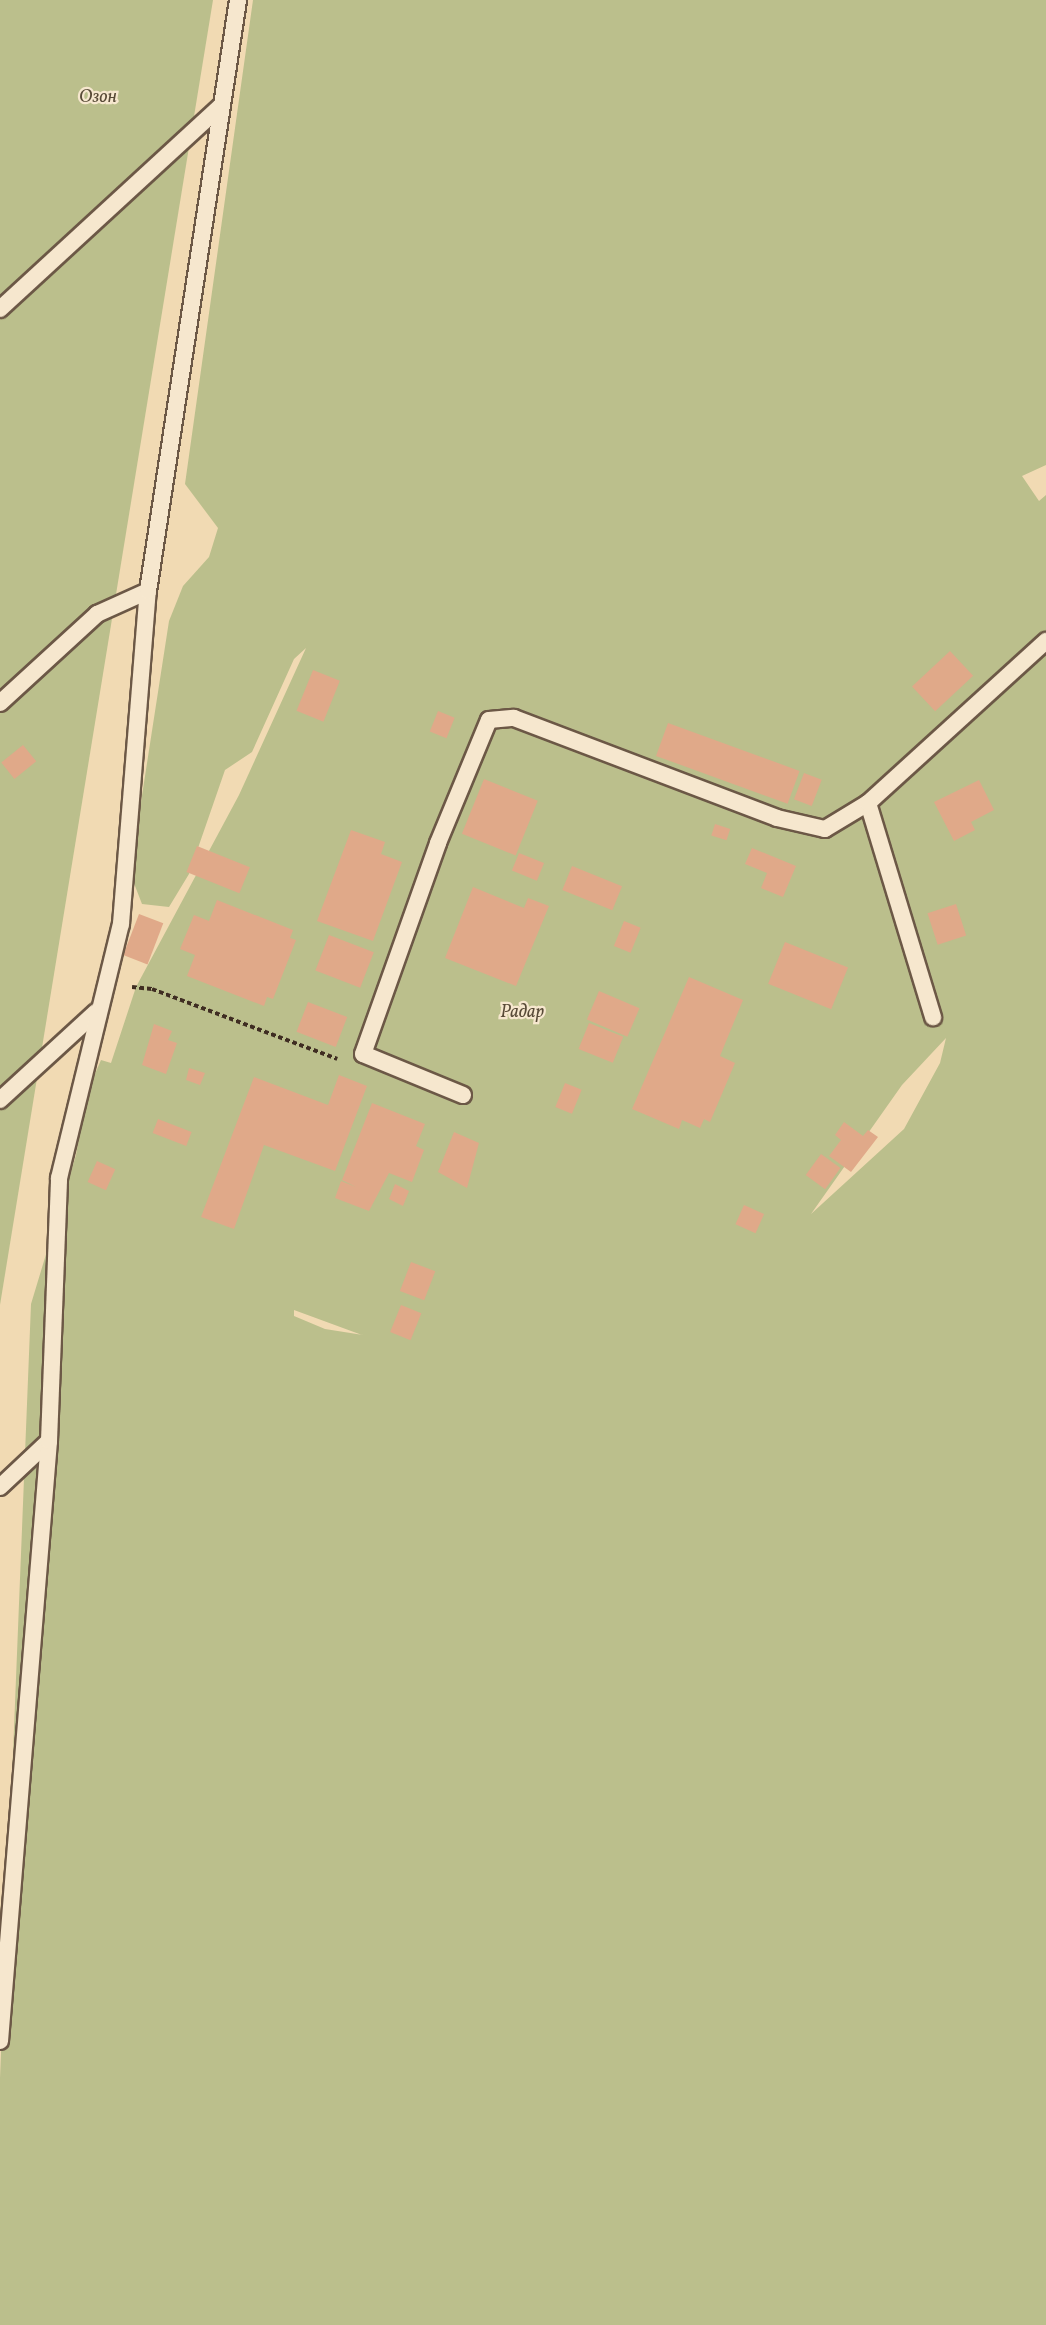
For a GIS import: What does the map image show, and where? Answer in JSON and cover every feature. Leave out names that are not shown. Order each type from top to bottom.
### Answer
[{"type":"lane","points":[[0,2041],[49,1441],[59,1178],[96,1012],[121,924],[148,591],[238,0]]},
{"type":"lane","points":[[0,309],[222,105]]},
{"type":"lane","points":[[0,703],[97,614],[148,591]]},
{"type":"lane","points":[[463,1095],[363,1054],[438,843],[489,720],[514,718],[777,818],[825,829],[868,803],[1046,641]]},
{"type":"lane","points":[[868,803],[933,1017]]},
{"type":"lane","points":[[0,1100],[96,1012]]},
{"type":"lane","points":[[0,1487],[49,1441]]},
{"type":"lane","points":[[0,1895],[13,1883]]},
{"type":"path","points":[[104,983],[152,989],[343,1061],[363,1054]]},
{"type":"green space","name":"Озон","points":[[0,0],[213,0],[0,1305]]},
{"type":"green space","name":"Радар","points":[[253,0],[1046,0],[1046,465],[1022,476],[1039,501],[1046,495],[1046,2325],[0,2325],[0,2078],[31,1304],[76,1155],[87,1092],[101,1060],[111,1063],[136,987],[239,795],[306,648],[294,659],[252,752],[225,770],[189,874],[169,907],[142,904],[130,873],[169,621],[183,586],[209,557],[218,528],[185,484]],"holes":[[[946,1038],[940,1063],[904,1129],[811,1214],[902,1085]],[[294,1310],[361,1335],[325,1329],[294,1316]]]},
{"type":"building","points":[[950,651],[973,676],[935,711],[912,686]]},
{"type":"building","points":[[313,670],[340,681],[323,722],[297,711]]},
{"type":"building","points":[[438,711],[455,718],[446,738],[430,731]]},
{"type":"building","points":[[668,723],[800,771],[788,804],[656,756]]},
{"type":"building","points":[[23,745],[36,761],[14,779],[1,763]]},
{"type":"building","points":[[804,773],[822,780],[812,806],[794,799]]},
{"type":"building","points":[[484,779],[538,801],[516,855],[462,834]]},
{"type":"building","points":[[979,780],[994,810],[971,822],[975,830],[954,841],[934,802]]},
{"type":"building","points":[[715,824],[730,829],[727,840],[711,835]]},
{"type":"building","points":[[351,830],[385,842],[381,854],[402,862],[373,941],[317,921]]},
{"type":"building","points":[[197,846],[250,867],[239,893],[187,872]]},
{"type":"building","points":[[752,848],[796,866],[783,897],[761,888],[767,873],[745,864]]},
{"type":"building","points":[[519,853],[544,863],[537,881],[512,871]]},
{"type":"building","points":[[572,866],[622,886],[612,910],[562,890]]},
{"type":"building","points":[[473,887],[524,908],[528,898],[549,906],[516,986],[445,958]]},
{"type":"building","points":[[217,900],[293,930],[290,938],[296,940],[273,999],[267,997],[264,1006],[187,976],[195,955],[180,949],[194,915],[209,921]]},
{"type":"building","points":[[956,904],[966,935],[938,945],[927,913]]},
{"type":"building","points":[[139,914],[163,923],[148,964],[123,955]]},
{"type":"building","points":[[624,921],[641,928],[631,953],[614,946]]},
{"type":"building","points":[[329,935],[374,952],[360,988],[315,970]]},
{"type":"building","points":[[785,942],[848,967],[831,1009],[768,984]]},
{"type":"building","points":[[689,977],[743,1000],[720,1056],[735,1063],[710,1122],[704,1119],[700,1128],[682,1120],[679,1129],[632,1109]]},
{"type":"building","points":[[599,991],[640,1008],[627,1037],[587,1020]]},
{"type":"building","points":[[308,1002],[347,1017],[336,1047],[297,1032]]},
{"type":"building","points":[[589,1023],[623,1037],[613,1063],[579,1049]]},
{"type":"building","points":[[154,1024],[172,1031],[168,1040],[177,1043],[166,1074],[142,1065]]},
{"type":"building","points":[[189,1068],[205,1073],[200,1085],[186,1080]]},
{"type":"building","points":[[339,1075],[367,1086],[335,1171],[264,1145],[234,1229],[201,1217],[254,1077],[328,1105]]},
{"type":"building","points":[[565,1083],[582,1090],[572,1114],[555,1107]]},
{"type":"building","points":[[372,1103],[425,1124],[416,1146],[424,1150],[412,1182],[389,1173],[369,1211],[335,1198],[341,1181],[356,1187],[342,1180]]},
{"type":"building","points":[[158,1119],[192,1132],[186,1146],[153,1133]]},
{"type":"building","points":[[844,1122],[863,1136],[868,1130],[878,1137],[851,1172],[829,1156],[841,1140],[835,1135]]},
{"type":"building","points":[[454,1132],[479,1143],[467,1188],[438,1172]]},
{"type":"building","points":[[821,1154],[840,1168],[825,1189],[806,1175]]},
{"type":"building","points":[[97,1161],[115,1169],[106,1190],[88,1182]]},
{"type":"building","points":[[395,1184],[409,1191],[403,1206],[389,1199]]},
{"type":"building","points":[[744,1205],[764,1214],[756,1233],[735,1224]]},
{"type":"building","points":[[411,1262],[435,1271],[424,1300],[400,1291]]},
{"type":"building","points":[[401,1305],[421,1313],[411,1340],[390,1332]]}]
